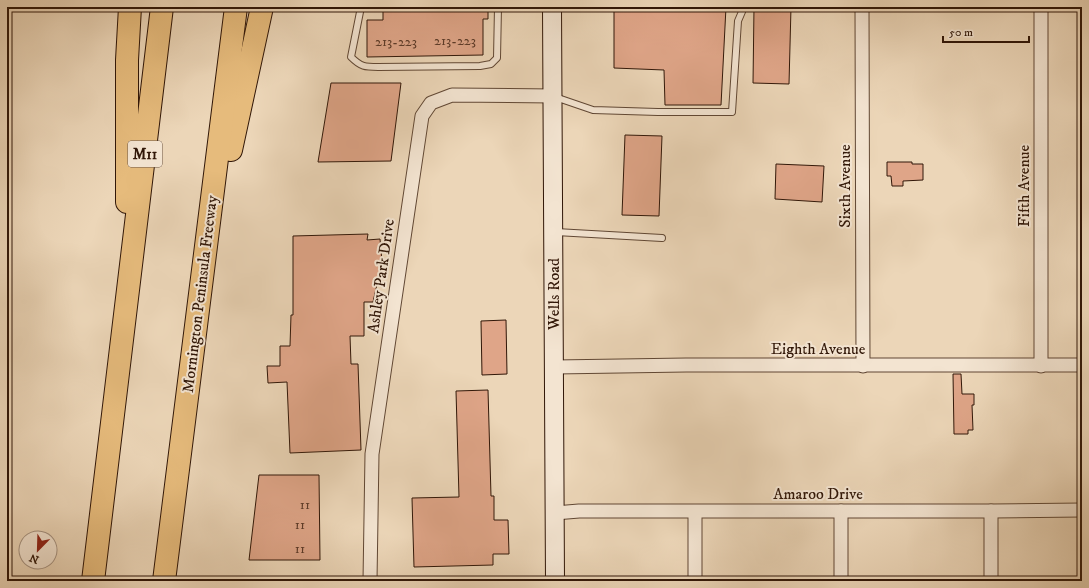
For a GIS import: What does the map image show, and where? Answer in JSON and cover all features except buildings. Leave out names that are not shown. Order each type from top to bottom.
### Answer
[{"type":"highway","points":[[128,302],[127,60],[130,7]]},
{"type":"highway","name":"M11","points":[[93,581],[128,302],[162,7]]},
{"type":"highway","name":"Mornington Peninsula Freeway","points":[[164,581],[236,7]]},
{"type":"highway","points":[[200,294],[262,7]]},
{"type":"main road","name":"Wells Road","points":[[552,7],[555,581]]},
{"type":"street","name":"Sixth Avenue","points":[[862,7],[863,366]]},
{"type":"street","name":"Fifth Avenue","points":[[1041,7],[1041,366]]},
{"type":"street","name":"Ashley Park Drive","points":[[370,581],[372,454],[422,116],[431,103],[452,95],[553,96]]},
{"type":"street","name":"Eighth Avenue","points":[[555,367],[686,365],[1082,366]]},
{"type":"street","name":"Amaroo Drive","points":[[555,513],[579,511],[695,512],[1082,510]]},
{"type":"street","points":[[841,511],[841,581]]},
{"type":"street","points":[[991,511],[991,581]]},
{"type":"street","points":[[695,512],[695,581]]},
{"type":"lane","points":[[361,7],[351,57],[363,67],[378,67],[480,66],[491,64],[497,58],[498,7]]},
{"type":"lane","points":[[553,96],[593,110],[732,112],[738,21],[744,7]]},
{"type":"lane","points":[[554,232],[662,238]]}]
